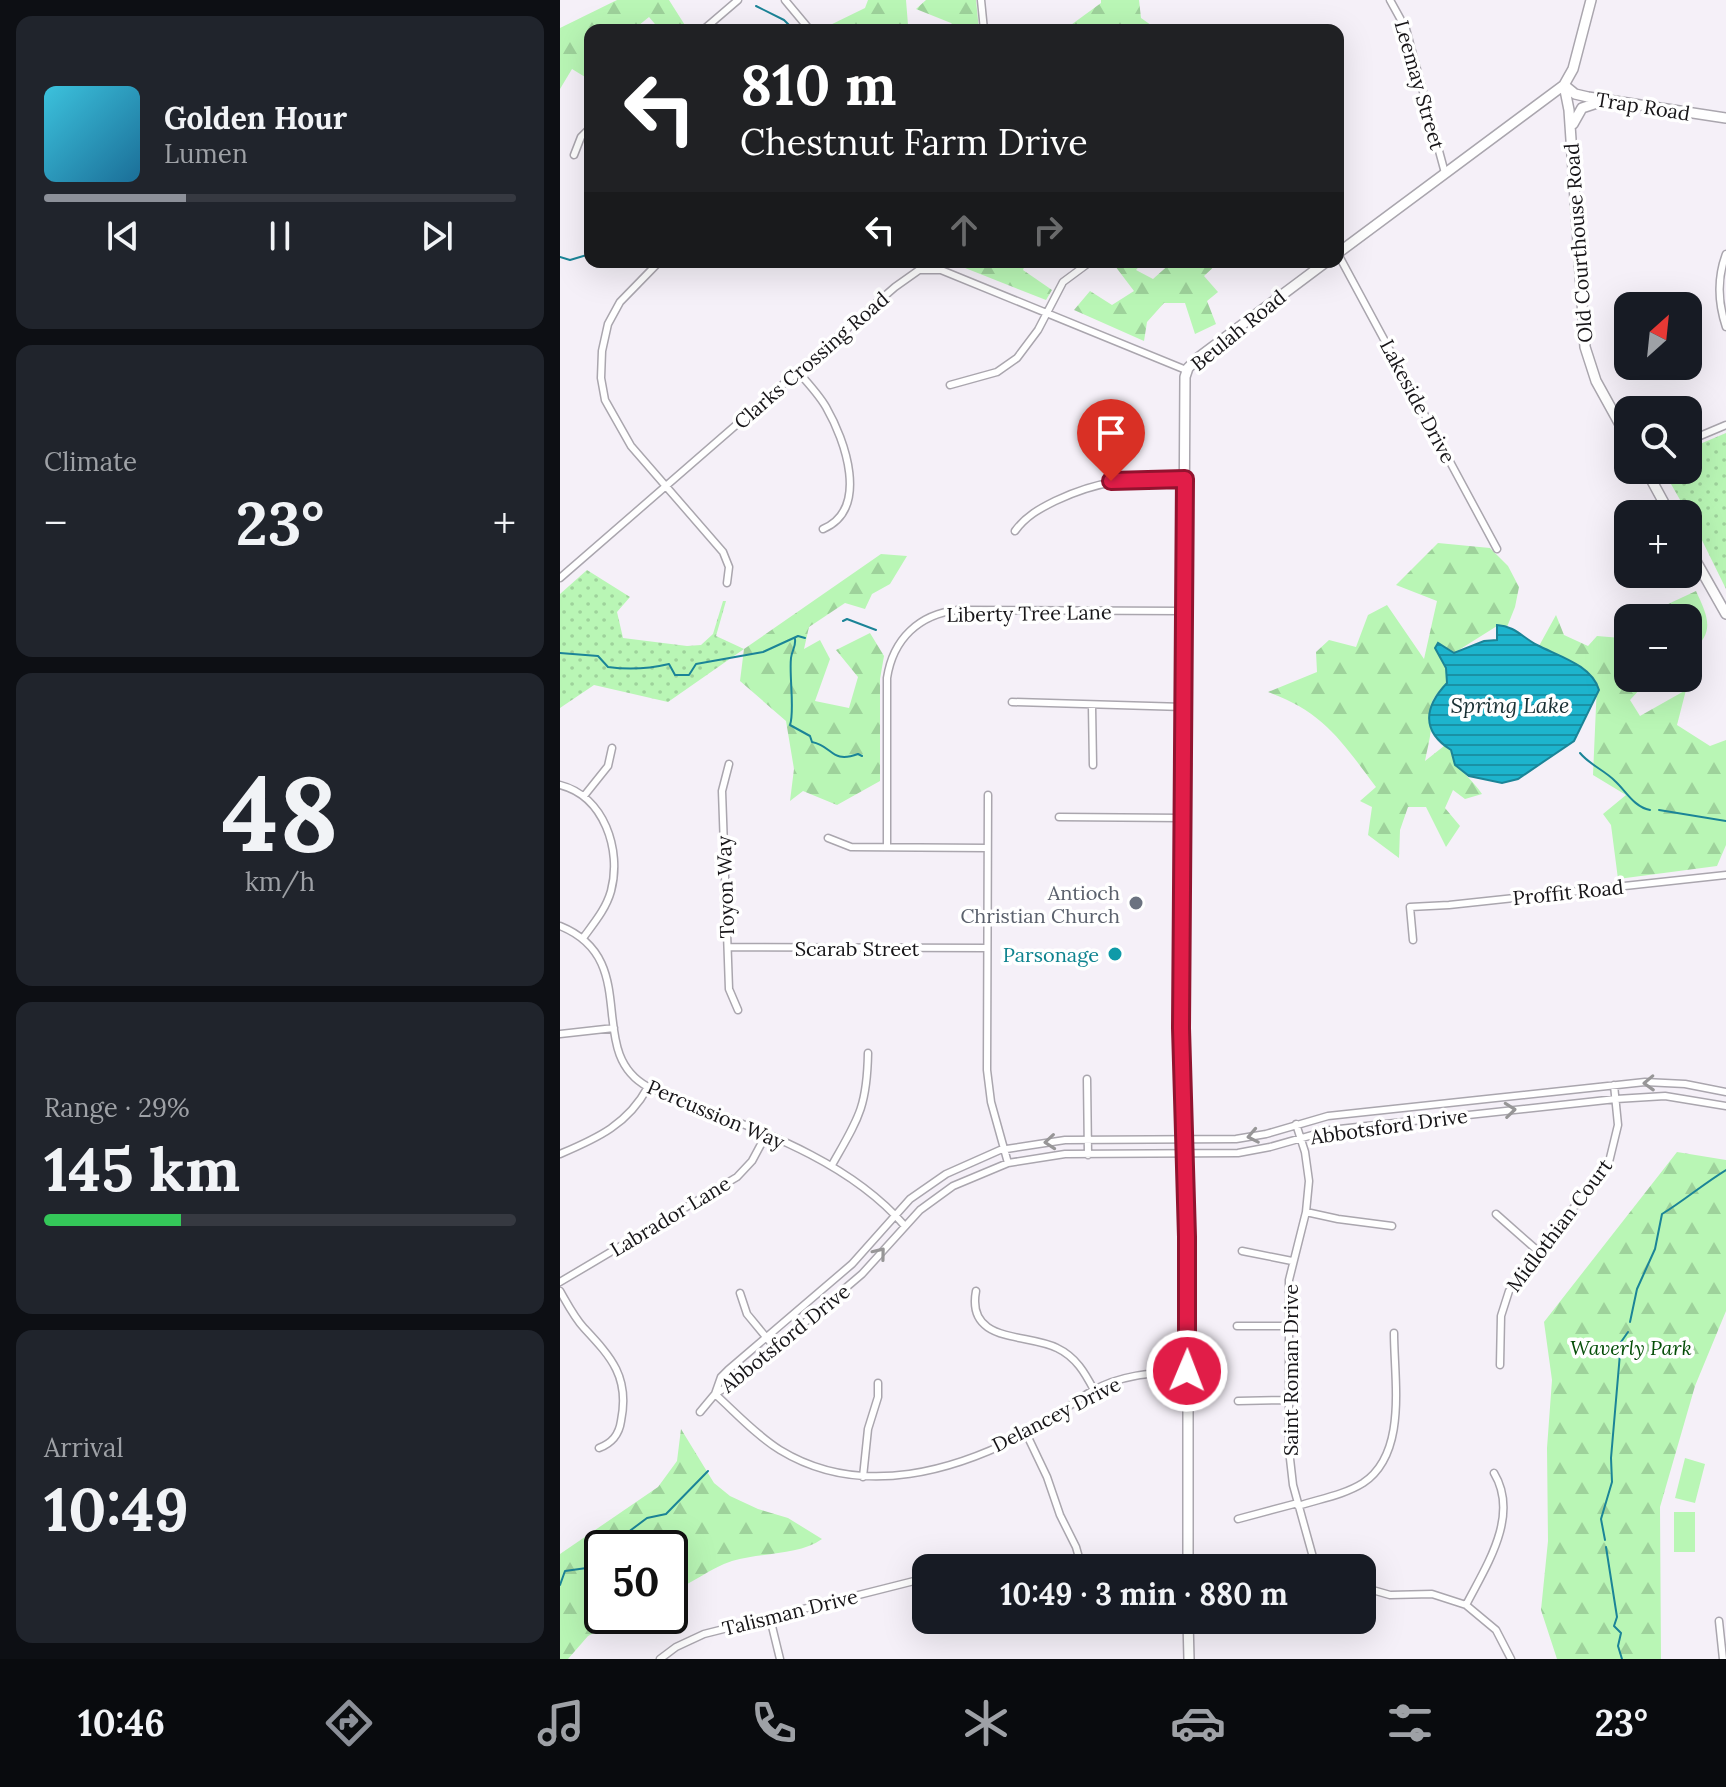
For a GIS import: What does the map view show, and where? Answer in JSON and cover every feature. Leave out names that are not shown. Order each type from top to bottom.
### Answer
[{"type":"main road","points":[[1344,249],[1564,85],[1573,69],[1591,0]]},
{"type":"main road","name":"Trap Road","points":[[1564,85],[1575,94],[1726,118]]},
{"type":"main road","name":"Old Courthouse Road","points":[[1564,85],[1569,105],[1574,214],[1587,358],[1614,414]]},
{"type":"main road","points":[[1571,135],[1580,110],[1605,100]]},
{"type":"main road","name":"Beulah Road","points":[[1188,1554],[1181,1028],[1186,370],[1203,353],[1318,268]]},
{"type":"main road","points":[[1702,572],[1726,614]]},
{"type":"main road","points":[[1188,1634],[1189,1659]]},
{"type":"street","points":[[710,24],[738,0]]},
{"type":"street","points":[[785,0],[805,24]]},
{"type":"street","points":[[981,0],[983,24]]},
{"type":"street","name":"Leemay Street","points":[[1390,0],[1406,29],[1445,173]]},
{"type":"street","points":[[574,155],[584,134]]},
{"type":"street","points":[[1726,254],[1719,286],[1726,327]]},
{"type":"street","name":"Lakeside Drive","points":[[1344,265],[1497,549]]},
{"type":"street","points":[[653,268],[620,302],[608,324],[602,351],[601,378],[605,400],[631,446],[723,552],[729,567],[727,583]]},
{"type":"street","points":[[950,385],[992,374],[1013,362],[1033,338],[1066,279],[1082,268]]},
{"type":"street","name":"Clarks Crossing Road","points":[[560,578],[906,278],[924,269],[941,270]]},
{"type":"street","points":[[941,270],[1186,370]]},
{"type":"street","points":[[799,373],[817,393],[833,420],[843,443],[849,472],[845,509],[837,521],[823,529]]},
{"type":"street","points":[[1702,435],[1726,425]]},
{"type":"street","points":[[1015,531],[1036,510],[1091,485],[1122,479],[1185,479]]},
{"type":"street","name":"Liberty Tree Lane","points":[[887,847],[887,678],[892,655],[913,627],[933,616],[958,610],[1184,611]]},
{"type":"street","points":[[1012,702],[1184,707]]},
{"type":"street","points":[[1092,706],[1093,765]]},
{"type":"street","points":[[584,796],[608,766],[612,748]]},
{"type":"street","name":"Toyon Way","points":[[729,764],[722,791],[729,989],[738,1010]]},
{"type":"street","points":[[560,785],[584,796],[601,817],[607,829],[614,867],[605,906],[583,938]]},
{"type":"street","points":[[988,795],[988,1083],[1008,1163]]},
{"type":"street","points":[[1059,817],[1183,818]]},
{"type":"street","points":[[828,838],[844,846],[987,848]]},
{"type":"street","name":"Proffit Road","points":[[1413,940],[1410,907],[1726,875]]},
{"type":"street","name":"Percussion Way","points":[[560,926],[583,938],[596,953],[606,973],[617,1050],[625,1068],[648,1087],[832,1165],[857,1181],[904,1225]]},
{"type":"street","name":"Scarab Street","points":[[728,947],[987,948]]},
{"type":"street","points":[[560,1034],[614,1028]]},
{"type":"street","points":[[832,1165],[862,1111],[867,1086],[868,1053]]},
{"type":"street","points":[[1087,1079],[1088,1155]]},
{"type":"street","name":"Abbotsford Drive","points":[[715,1394],[721,1377],[852,1264],[895,1214],[919,1193],[965,1164],[1004,1150],[1044,1142],[1249,1137],[1328,1116],[1614,1085],[1666,1082],[1726,1092]]},
{"type":"street","name":"Midlothian Court","points":[[1500,1365],[1499,1330],[1504,1303],[1515,1280],[1585,1196],[1609,1162],[1617,1138],[1614,1085]]},
{"type":"street","points":[[560,1154],[614,1129],[633,1111],[648,1087]]},
{"type":"street","name":"Abbotsford Drive","points":[[715,1394],[735,1382],[862,1274],[904,1225],[953,1186],[1008,1163],[1046,1156],[1251,1152],[1330,1130],[1616,1099],[1665,1096],[1726,1106]]},
{"type":"street","name":"Saint Roman Drive","points":[[1296,1124],[1309,1181],[1306,1212],[1292,1261],[1288,1326],[1290,1470],[1312,1554]]},
{"type":"street","name":"Labrador Lane","points":[[560,1282],[737,1177],[752,1161],[766,1135]]},
{"type":"street","points":[[1306,1212],[1392,1226]]},
{"type":"street","points":[[1496,1214],[1538,1251]]},
{"type":"street","points":[[1242,1251],[1292,1261]]},
{"type":"street","points":[[560,1291],[577,1320],[606,1351],[622,1387],[623,1413],[619,1430],[611,1442],[599,1448]]},
{"type":"street","points":[[976,1291],[977,1313],[987,1326],[1005,1335],[1060,1349],[1077,1363],[1094,1390]]},
{"type":"street","points":[[740,1293],[743,1308],[775,1348]]},
{"type":"street","points":[[1237,1326],[1288,1326]]},
{"type":"street","points":[[1238,1519],[1353,1489],[1373,1475],[1387,1457],[1394,1423],[1394,1333]]},
{"type":"street","name":"Delancey Drive","points":[[715,1394],[780,1449],[821,1469],[863,1477],[894,1477],[927,1471],[973,1456],[1026,1433],[1094,1390],[1135,1375],[1187,1371]]},
{"type":"street","points":[[863,1477],[868,1429],[878,1397],[878,1383]]},
{"type":"street","points":[[700,1412],[715,1394]]},
{"type":"street","points":[[1238,1401],[1288,1400]]},
{"type":"street","points":[[1026,1433],[1077,1554]]},
{"type":"street","points":[[1466,1605],[1493,1551],[1501,1523],[1502,1493],[1494,1473]]},
{"type":"street","name":"Talisman Drive","points":[[660,1659],[676,1647],[704,1634],[912,1582]]},
{"type":"street","points":[[1376,1591],[1390,1595],[1432,1594],[1466,1605],[1496,1630],[1511,1659]]},
{"type":"street","points":[[770,1618],[780,1659]]},
{"type":"street","points":[[1719,1621],[1723,1659]]},
{"type":"green space","points":[[617,0],[669,0],[684,24],[655,24],[649,17],[640,24],[584,24],[584,76],[572,69],[560,89],[560,28]]},
{"type":"green space","points":[[868,0],[906,0],[908,24],[832,24],[865,8]]},
{"type":"green space","points":[[926,0],[976,0],[978,24],[952,24],[916,9]]},
{"type":"green space","points":[[1101,0],[1139,0],[1141,18],[1150,24],[1072,24]]},
{"type":"green space","points":[[965,268],[1024,268],[1052,290],[1046,300]]},
{"type":"green space","points":[[1117,268],[1138,268],[1136,270],[1153,279],[1165,268],[1213,268],[1204,276],[1218,292],[1207,301],[1216,324],[1195,334],[1185,303],[1164,303],[1147,322],[1144,341],[1074,310],[1090,291],[1112,305],[1134,291]]},
{"type":"green space","points":[[1726,433],[1726,589],[1702,540],[1702,500],[1680,500],[1671,484],[1702,484],[1702,443]]},
{"type":"green space","points":[[1438,543],[1490,548],[1508,566],[1519,587],[1507,627],[1497,626],[1454,653],[1439,643],[1435,648],[1446,668],[1447,683],[1432,704],[1425,761],[1444,746],[1451,750],[1460,768],[1482,794],[1465,799],[1453,790],[1445,808],[1460,826],[1446,847],[1426,807],[1408,807],[1400,830],[1399,858],[1368,835],[1372,807],[1360,801],[1376,787],[1353,756],[1318,719],[1268,692],[1317,672],[1316,652],[1329,640],[1356,647],[1368,615],[1387,605],[1424,659],[1437,601],[1396,585]]},
{"type":"green space","points":[[881,554],[907,556],[890,584],[872,594],[865,609],[845,603],[809,627],[804,649],[820,640],[830,659],[815,701],[849,708],[858,677],[836,650],[870,633],[884,656],[880,679],[880,781],[837,805],[803,791],[790,801],[794,769],[786,721],[740,681],[744,649]]},
{"type":"green space","points":[[587,570],[630,597],[617,612],[623,638],[701,645],[713,634],[723,601],[726,601],[716,636],[744,649],[668,702],[594,685],[560,708],[560,594]]},
{"type":"green space","points":[[1696,591],[1702,604],[1668,604]]},
{"type":"green space","points":[[1702,604],[1707,624],[1702,640]]},
{"type":"green space","points":[[1556,615],[1564,635],[1588,646],[1597,636],[1614,637],[1614,692],[1637,692],[1630,700],[1640,716],[1685,692],[1677,725],[1710,746],[1726,740],[1726,845],[1717,866],[1618,879],[1611,825],[1603,814],[1626,795],[1593,775],[1597,684],[1588,672],[1539,646]]},
{"type":"green space","name":"Waverly Park","points":[[1677,1152],[1726,1160],[1726,1311],[1695,1386],[1660,1507],[1661,1659],[1557,1659],[1541,1610],[1548,1541],[1547,1448],[1552,1380],[1544,1322]]},
{"type":"green space","points":[[681,1429],[714,1483],[730,1496],[788,1518],[822,1539],[791,1551],[732,1561],[688,1584],[688,1530],[595,1530],[658,1487],[677,1461]]},
{"type":"green space","points":[[1685,1458],[1705,1464],[1695,1503],[1675,1498]]},
{"type":"green space","points":[[1674,1512],[1695,1512],[1695,1552],[1674,1552]]},
{"type":"green space","points":[[584,1538],[584,1634],[592,1634],[568,1659],[560,1659],[560,1554]]},
{"type":"water","name":"Spring Lake","points":[[1497,625],[1514,630],[1582,668],[1599,690],[1574,741],[1518,779],[1502,783],[1469,776],[1455,765],[1451,750],[1434,735],[1429,718],[1434,701],[1447,683],[1446,668],[1435,648],[1438,643],[1454,653],[1484,641],[1497,640]]},
{"type":"waterway","points":[[756,6],[788,24]]},
{"type":"waterway","points":[[560,257],[570,260],[584,256]]},
{"type":"waterway","points":[[843,621],[847,619],[876,630]]},
{"type":"waterway","points":[[560,653],[598,656],[608,667],[616,668],[669,664],[675,675],[689,675],[696,664],[763,652],[798,636],[805,638]]},
{"type":"waterway","points":[[795,639],[791,658],[790,725],[837,756],[862,756]]},
{"type":"waterway","points":[[1580,753],[1611,777],[1635,802],[1650,810]]},
{"type":"waterway","points":[[1659,810],[1726,821]]},
{"type":"waterway","points":[[1630,1322],[1637,1289],[1655,1249],[1662,1214],[1726,1170]]},
{"type":"waterway","points":[[1605,1540],[1601,1519],[1612,1482],[1611,1458],[1621,1342],[1628,1332]]},
{"type":"waterway","points":[[631,1530],[647,1518],[666,1514],[708,1471]]},
{"type":"waterway","points":[[1606,1547],[1617,1617],[1614,1626],[1621,1633],[1618,1646],[1622,1659]]},
{"type":"waterway","points":[[560,1585],[565,1571],[584,1568]]},
{"type":"place","name":"Antioch Christian Church","points":[[1136,903]]},
{"type":"place","name":"Parsonage","points":[[1115,954]]},
{"type":"route","points":[[1111,481],[1185,479],[1181,1028],[1188,1288],[1187,1371]]}]
